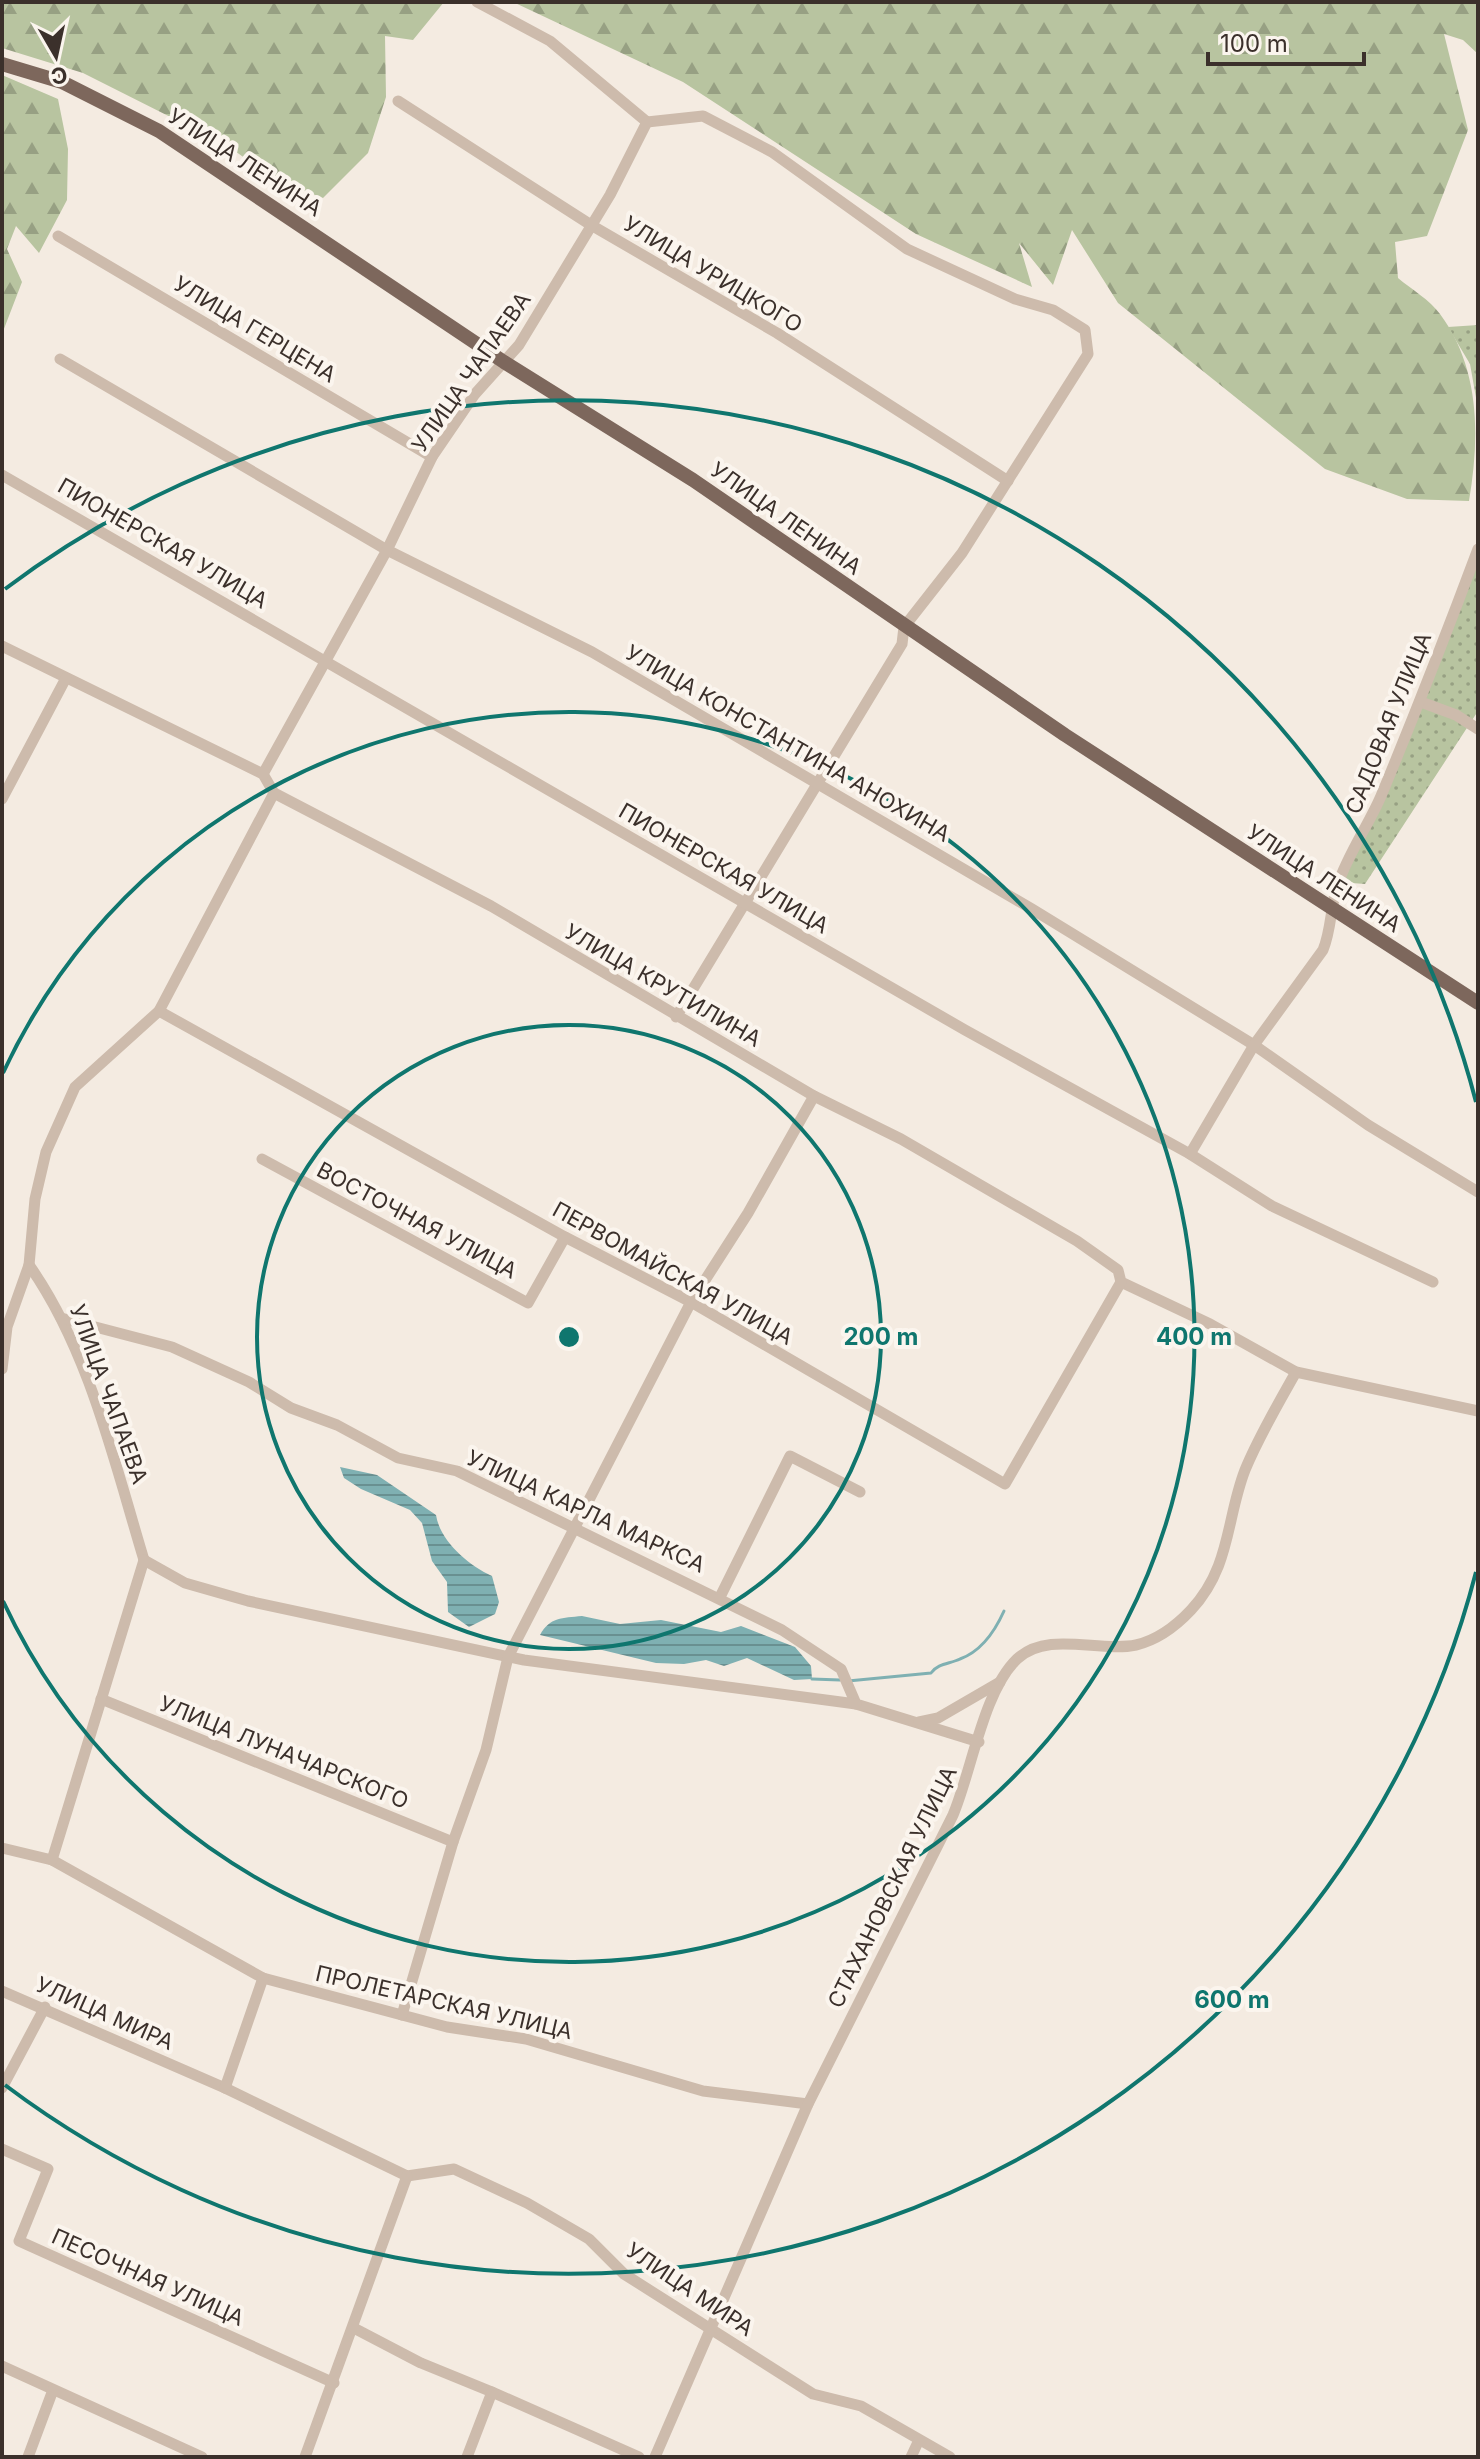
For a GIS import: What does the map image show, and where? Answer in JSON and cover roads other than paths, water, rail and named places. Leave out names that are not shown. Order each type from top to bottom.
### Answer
[{"type":"main road","name":"УЛИЦА ЛЕНИНА","points":[[2,64],[62,82],[159,131],[504,362],[680,472],[904,627],[1331,910],[1478,1003]]},
{"type":"street","points":[[477,2],[550,41],[647,122],[703,116],[772,152],[907,249],[1015,299],[1053,310],[1085,330],[1088,354],[962,553],[904,627],[902,644],[676,1017]]},
{"type":"street","name":"УЛИЦА УРИЦКОГО","points":[[398,101],[591,225],[777,333],[1008,481]]},
{"type":"street","name":"УЛИЦА ЧАПАЕВА","points":[[263,774],[387,550],[432,457],[475,394],[519,345],[591,225],[647,122]]},
{"type":"street","name":"УЛИЦА ГЕРЦЕНА","points":[[58,236],[432,457]]},
{"type":"street","name":"УЛИЦА КОНСТАНТИНА АНОХИНА","points":[[60,359],[387,550],[592,652],[818,782],[1254,1045],[1368,1125],[1478,1192]]},
{"type":"street","name":"ПИОНЕРСКАЯ УЛИЦА","points":[[2,475],[744,903],[1190,1154],[1272,1206],[1433,1282]]},
{"type":"street","name":"САДОВАЯ УЛИЦА","points":[[1190,1154],[1254,1045],[1323,950],[1331,932],[1331,910],[1338,882],[1367,829],[1421,702],[1478,549]]},
{"type":"street","points":[[2,646],[263,774],[274,793],[159,1011],[75,1087],[46,1152],[35,1199],[29,1265],[7,1327],[2,1369]]},
{"type":"street","points":[[2,799],[66,678]]},
{"type":"street","points":[[1421,702],[1456,715],[1478,729]]},
{"type":"street","name":"УЛИЦА КРУТИЛИНА","points":[[274,793],[491,906],[814,1096],[901,1139],[1077,1241],[1118,1270],[1121,1282],[1210,1324],[1296,1372],[1478,1411]]},
{"type":"street","name":"ПЕРВОМАЙСКАЯ УЛИЦА","points":[[159,1011],[565,1237],[691,1302],[1005,1484],[1121,1282]]},
{"type":"street","points":[[402,2015],[453,1842],[486,1750],[508,1657],[691,1302],[748,1213],[814,1096]]},
{"type":"street","name":"ВОСТОЧНАЯ УЛИЦА","points":[[262,1159],[528,1303],[565,1237]]},
{"type":"street","name":"УЛИЦА ЧАПАЕВА","points":[[29,1265],[52,1297],[104,1427],[144,1560]]},
{"type":"street","name":"УЛИЦА КАРЛА МАРКСА","points":[[61,1318],[172,1347],[249,1382],[291,1408],[337,1425],[398,1458],[457,1471],[720,1597],[782,1630],[841,1669],[856,1704]]},
{"type":"street","name":"СТАХАНОВСКАЯ УЛИЦА","points":[[655,2457],[808,2104],[953,1815],[990,1700],[1018,1659],[1038,1647],[1135,1645],[1169,1630],[1191,1610],[1222,1565],[1245,1471],[1296,1372]]},
{"type":"street","points":[[720,1597],[790,1456],[860,1492]]},
{"type":"street","points":[[52,1860],[144,1560],[185,1583],[248,1601],[508,1657],[856,1704],[979,1742]]},
{"type":"street","points":[[915,1723],[938,1718],[1004,1680]]},
{"type":"street","name":"УЛИЦА ЛУНАЧАРСКОГО","points":[[101,1699],[453,1842]]},
{"type":"street","name":"ПРОЛЕТАРСКАЯ УЛИЦА","points":[[2,1848],[52,1860],[263,1978],[447,2027],[526,2039],[703,2091],[808,2104]]},
{"type":"street","points":[[225,2088],[263,1978]]},
{"type":"street","name":"УЛИЦА МИРА","points":[[2,1991],[45,2007],[225,2088],[407,2176],[454,2169],[527,2203],[589,2239],[624,2274],[813,2394],[861,2406],[950,2457]]},
{"type":"street","points":[[2,2088],[45,2007]]},
{"type":"street","name":"ПЕСОЧНАЯ УЛИЦА","points":[[2,2149],[48,2169],[19,2241],[334,2383]]},
{"type":"street","points":[[305,2457],[407,2176]]},
{"type":"street","points":[[354,2328],[491,2395],[639,2457]]},
{"type":"street","points":[[2,2366],[202,2457]]},
{"type":"street","points":[[28,2457],[53,2390]]},
{"type":"street","points":[[467,2457],[491,2395]]},
{"type":"street","points":[[911,2457],[919,2440]]},
{"type":"water","points":[[340,1467],[377,1475],[436,1515],[443,1534],[456,1551],[492,1576],[499,1602],[495,1614],[469,1627],[448,1612],[447,1582],[432,1561],[422,1523],[410,1510],[361,1489],[344,1478]]},
{"type":"water","points":[[582,1616],[620,1624],[661,1620],[721,1632],[741,1626],[795,1647],[811,1666],[812,1679],[794,1680],[747,1658],[724,1666],[706,1660],[684,1664],[656,1663],[540,1635],[552,1622]]},
{"type":"waterway","points":[[848,1681],[931,1673],[981,1646],[1004,1611]]},
{"type":"waterway","points":[[812,1679],[840,1680]]}]
